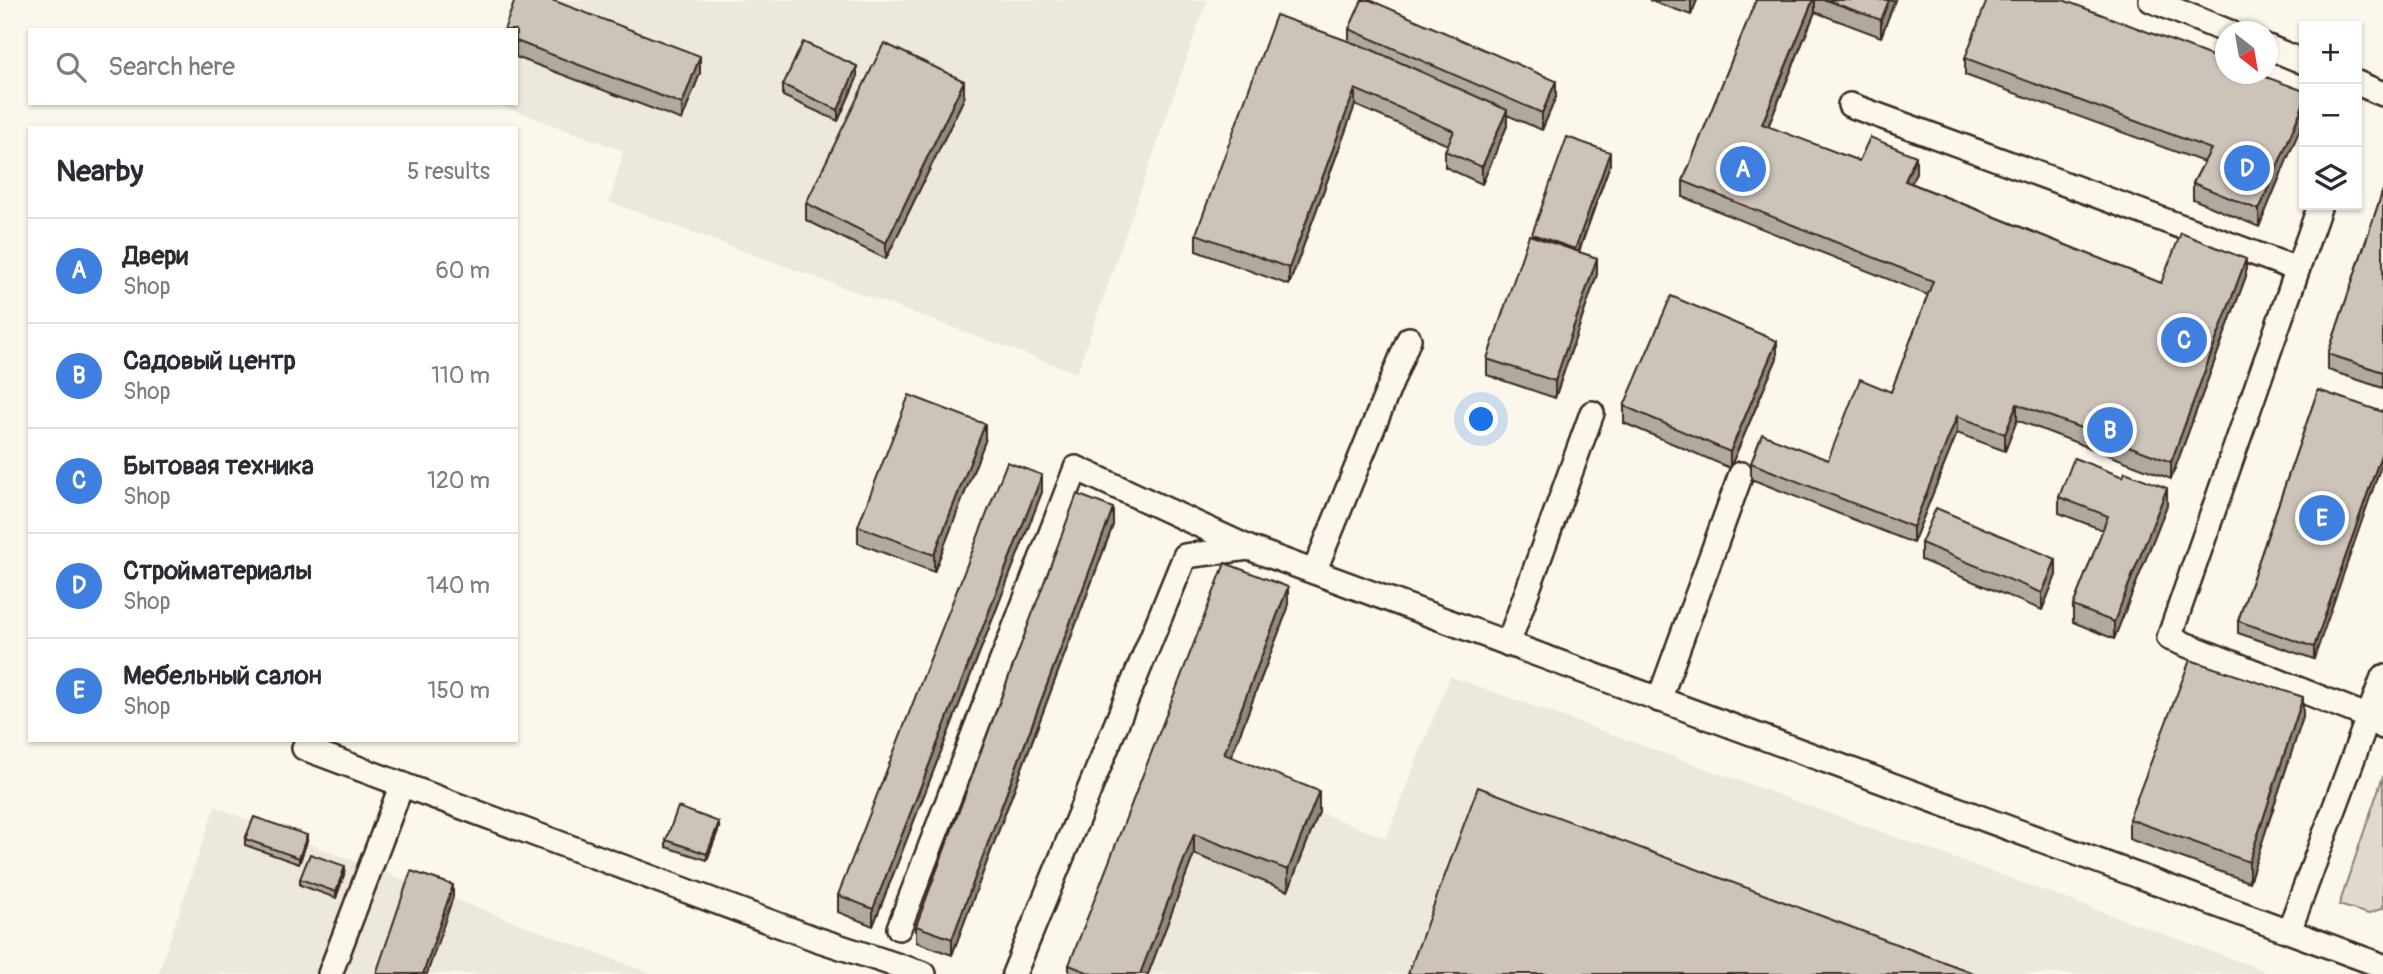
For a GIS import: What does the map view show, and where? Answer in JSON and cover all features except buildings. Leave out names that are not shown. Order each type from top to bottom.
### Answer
[{"type":"lane","points":[[2151,0],[2215,26]]},
{"type":"lane","points":[[2278,51],[2299,60]]},
{"type":"lane","points":[[1850,105],[2297,269]]},
{"type":"lane","points":[[2318,210],[2169,638],[2376,722]]},
{"type":"lane","points":[[1314,572],[1409,339]]},
{"type":"lane","points":[[1508,644],[1592,413]]},
{"type":"lane","points":[[899,928],[1076,468],[1249,548],[2383,967]]},
{"type":"lane","points":[[1659,700],[1741,474]]},
{"type":"lane","points":[[1014,974],[1185,556],[1249,548]]},
{"type":"lane","points":[[2289,931],[2376,722],[2383,677]]},
{"type":"lane","points":[[304,748],[816,939],[924,974]]},
{"type":"lane","points":[[330,974],[402,785]]},
{"type":"shaded area","points":[[521,0],[1207,0],[1077,373],[610,202],[623,151],[499,105],[518,105],[516,28]]},
{"type":"shaded area","points":[[1225,583],[1288,608],[1224,775],[1386,838],[1450,676],[2263,970],[2262,974],[1074,974]]},
{"type":"shaded area","points":[[2383,776],[2383,908],[2368,914],[2339,905]]},
{"type":"shaded area","points":[[215,806],[254,823],[652,974],[158,974]]},
{"type":"place","name":"Стройматериалы","points":[[2247,168]]},
{"type":"place","name":"Двери","points":[[1743,169]]},
{"type":"place","name":"Бытовая техника","points":[[2184,340]]},
{"type":"place","name":"Садовый центр","points":[[2110,430]]},
{"type":"place","name":"Мебельный салон","points":[[2322,518]]}]
